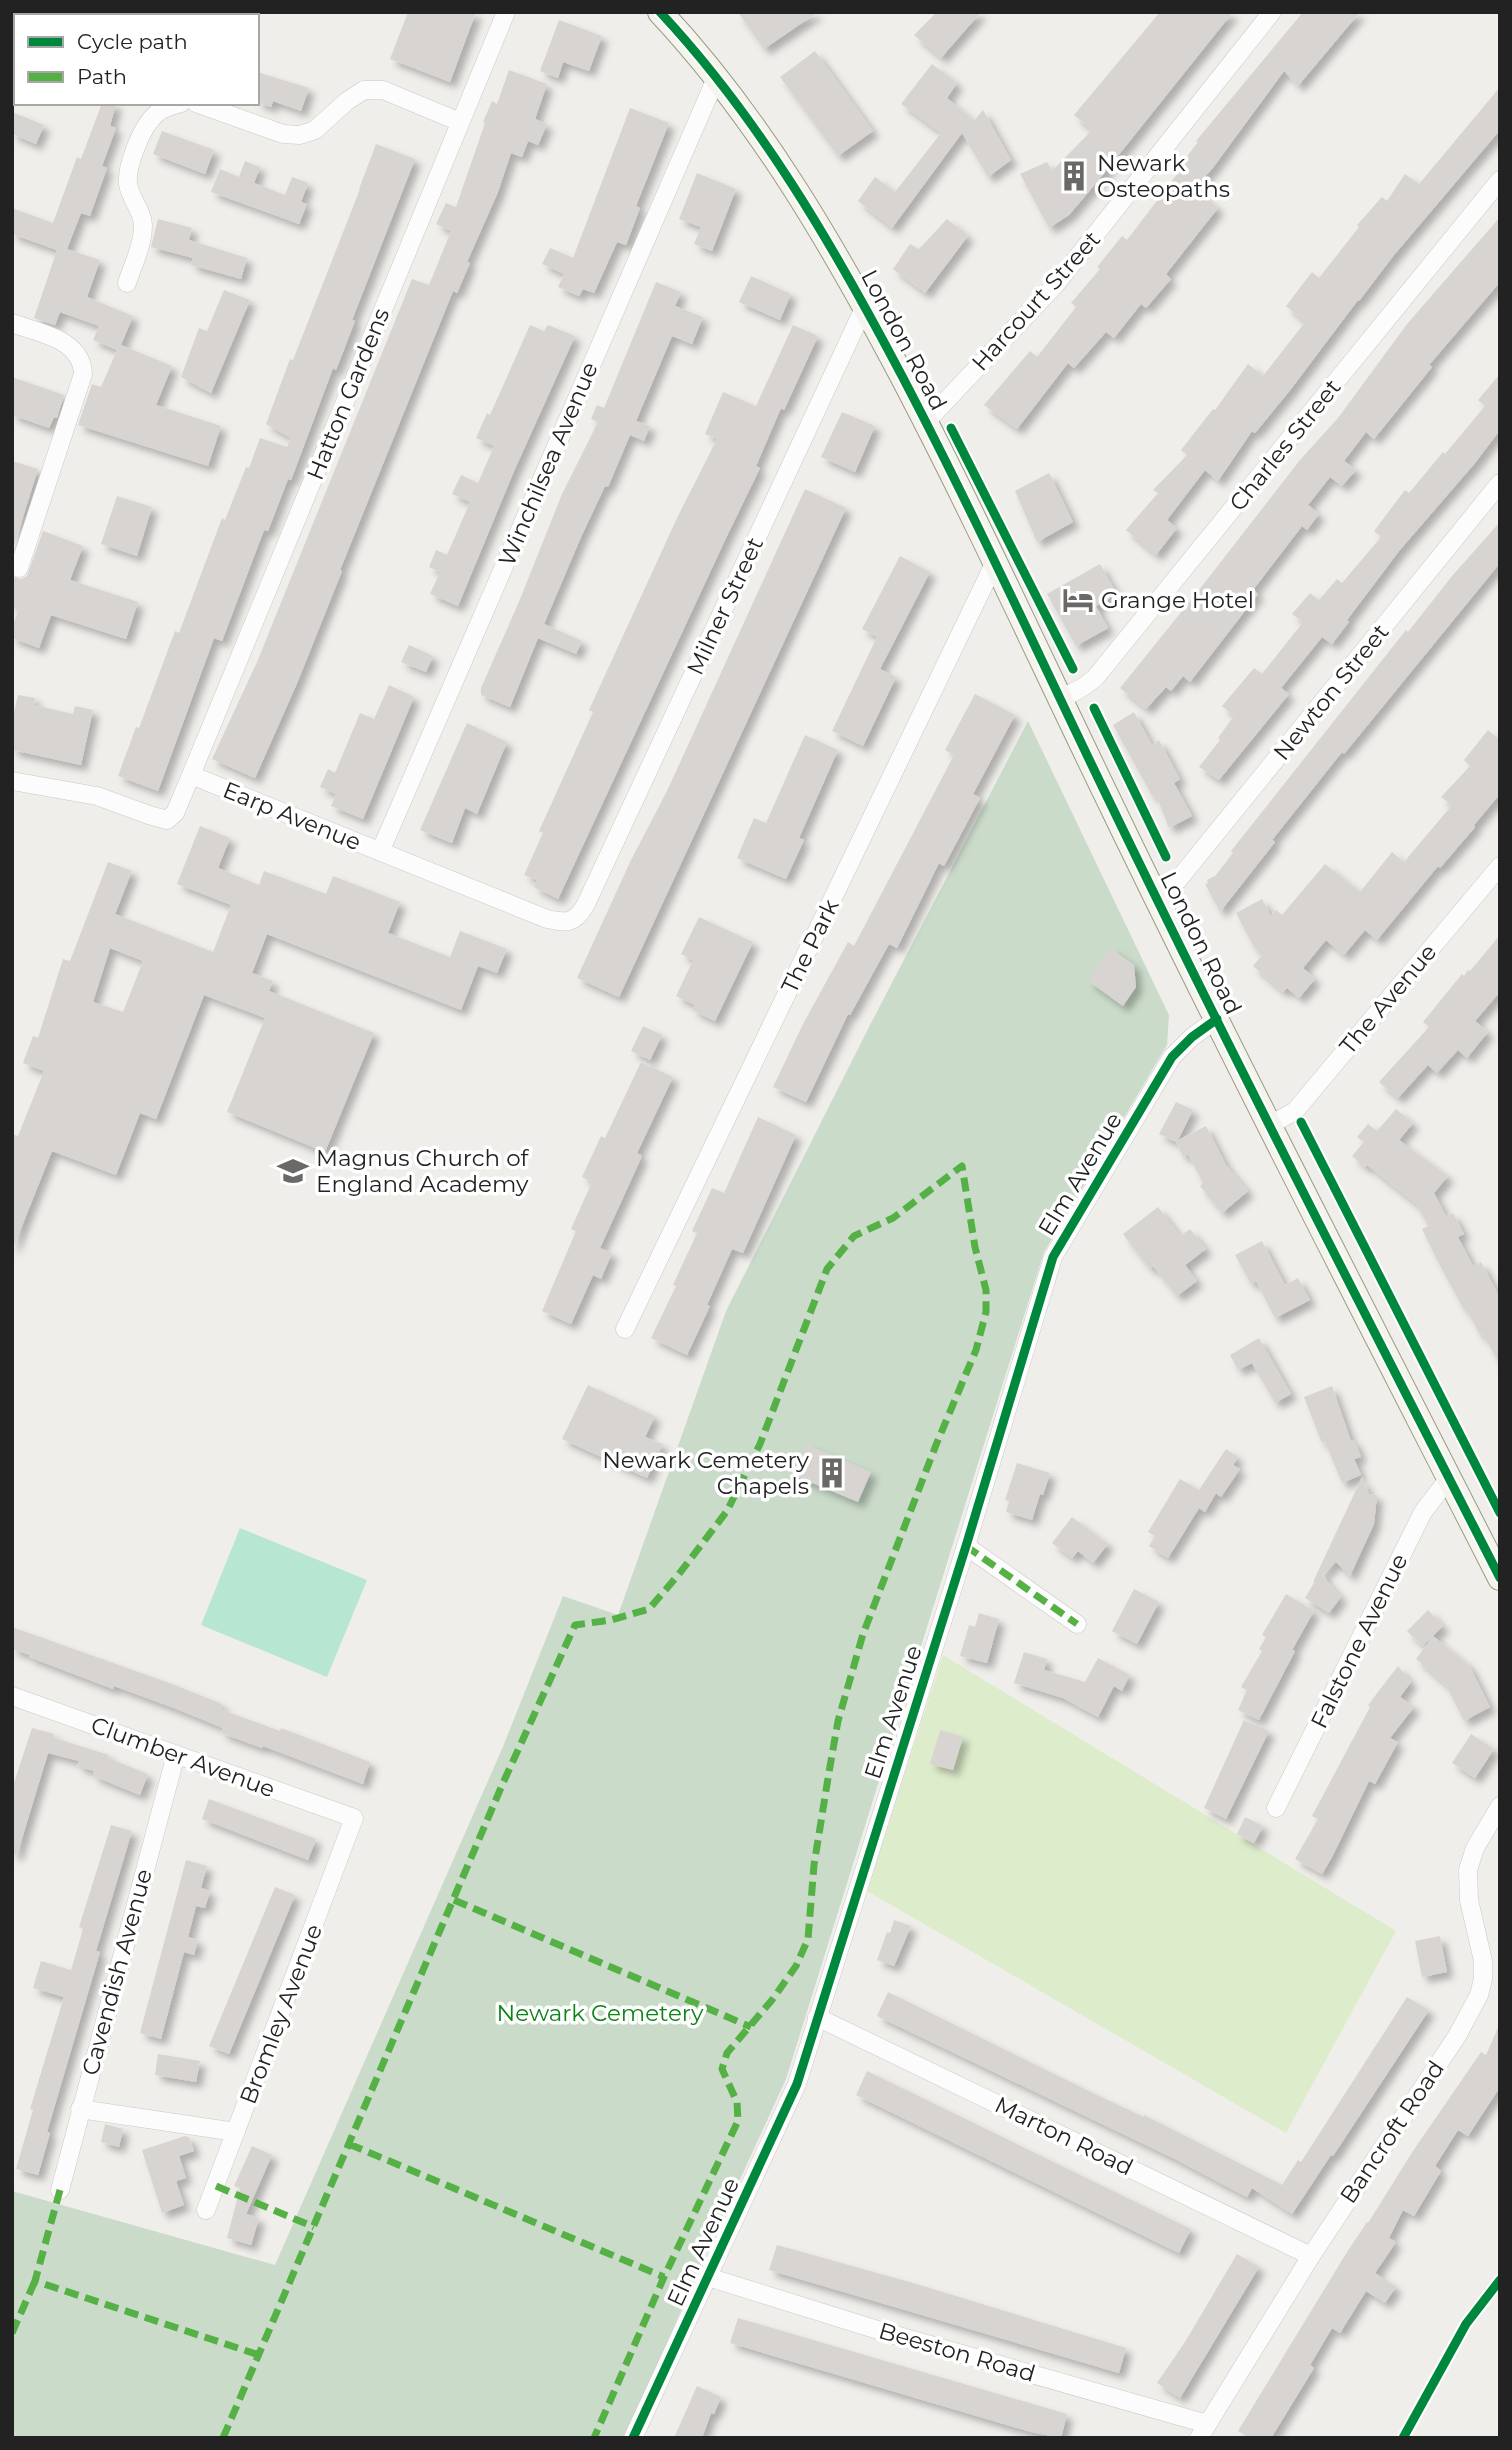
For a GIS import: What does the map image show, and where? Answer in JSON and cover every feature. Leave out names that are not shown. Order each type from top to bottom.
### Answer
[{"type":"main road","name":"London Road","points":[[660,12],[717,76],[811,213],[865,306],[926,422],[1217,1019],[1500,1578]]},
{"type":"street","name":"Hatton Gardens","points":[[191,775],[506,12]]},
{"type":"street","name":"Harcourt Street","points":[[926,422],[1056,284],[1272,12]]},
{"type":"street","name":"Winchilsea Avenue","points":[[380,852],[717,76]]},
{"type":"street","points":[[202,105],[284,134],[300,135],[316,130],[346,101],[364,90],[383,90],[460,122]]},
{"type":"street","points":[[127,284],[143,222],[128,184],[129,165],[144,131],[156,114],[172,105]]},
{"type":"street","name":"Charles Street","points":[[1061,699],[1095,678],[1500,180]]},
{"type":"street","name":"Milner Street","points":[[585,906],[865,306]]},
{"type":"street","points":[[12,323],[68,344],[79,355],[83,374],[19,568]]},
{"type":"street","name":"Newton Street","points":[[1155,894],[1178,880],[1500,483]]},
{"type":"street","name":"The Park","points":[[625,1329],[995,562]]},
{"type":"street","points":[[12,781],[97,796],[167,820],[175,813],[191,775]]},
{"type":"street","name":"Earp Avenue","points":[[191,775],[547,919],[564,922],[578,918],[585,906]]},
{"type":"street","name":"The Avenue","points":[[1270,1125],[1295,1111],[1500,866]]},
{"type":"street","name":"Elm Avenue","points":[[633,2438],[797,2084],[966,1546],[1053,1257],[1172,1057],[1192,1037],[1217,1019]]},
{"type":"street","name":"Falstone Avenue","points":[[1276,1808],[1423,1512],[1449,1478]]},
{"type":"street","points":[[966,1546],[1077,1624]]},
{"type":"street","name":"Clumber Avenue","points":[[13,1698],[354,1818]]},
{"type":"street","name":"Cavendish Avenue","points":[[60,2190],[176,1755]]},
{"type":"street","name":"Bancroft Road","points":[[1203,2431],[1311,2256],[1457,2036],[1479,1995],[1483,1979],[1483,1961],[1469,1900],[1468,1870],[1475,1848],[1500,1806]]},
{"type":"street","name":"Bromley Avenue","points":[[206,2210],[354,1818]]},
{"type":"street","name":"Marton Road","points":[[817,2017],[1311,2256]]},
{"type":"street","points":[[80,2109],[236,2132]]},
{"type":"street","name":"Beeston Road","points":[[708,2277],[1203,2431]]},
{"type":"green space","name":"Newark Cemetery","points":[[1028,721],[1169,1015],[1167,1045],[1044,1252],[786,2079],[694,2280],[626,2438],[12,2438],[12,2191],[275,2265],[502,1749],[563,1596],[618,1615],[726,1311],[869,1027]]},
{"type":"green space","points":[[240,1528],[367,1580],[327,1677],[201,1625]]},
{"type":"green space","points":[[943,1655],[1396,1931],[1286,2133],[867,1891]]},
{"type":"building","points":[[408,12],[476,12],[450,82],[390,59]]},
{"type":"building","points":[[738,12],[818,12],[764,49]]},
{"type":"building","points":[[937,12],[981,12],[941,58],[914,35]]},
{"type":"building","points":[[1160,12],[1233,12],[1069,215],[1049,228],[1020,174],[1047,162],[1052,171],[1092,130],[1074,115]]},
{"type":"building","points":[[1303,12],[1360,12],[1298,86],[1284,71],[1212,169],[1194,188],[1218,208],[1166,274],[1171,279],[1146,308],[1141,304],[1114,338],[1106,332],[1074,368],[1068,363],[1017,429],[984,405],[1030,351],[1037,357],[1076,307],[1071,303],[1100,269],[1097,267],[1122,236],[1127,240],[1181,169],[1179,167],[1198,142],[1196,141]]},
{"type":"building","points":[[559,20],[602,36],[589,71],[563,62],[558,78],[540,71]]},
{"type":"building","points":[[815,51],[873,131],[838,156],[780,77]]},
{"type":"building","points":[[932,64],[957,83],[947,98],[974,121],[983,110],[1011,160],[988,177],[962,133],[892,228],[858,201],[875,177],[895,192],[941,133],[901,104]]},
{"type":"building","points":[[509,70],[547,84],[535,119],[547,124],[538,145],[528,141],[522,157],[511,153],[498,192],[467,262],[470,263],[457,293],[453,291],[298,681],[255,778],[212,759],[257,662],[412,279],[429,285],[451,231],[436,224],[446,203],[456,207],[485,123],[483,122],[492,101],[497,104]]},
{"type":"building","points":[[259,73],[309,88],[301,111],[273,101],[271,107],[259,103]]},
{"type":"building","points":[[1500,87],[1500,130],[1394,255],[1255,433],[1252,431],[1218,481],[1205,470],[1167,520],[1177,528],[1156,555],[1126,530],[1158,493],[1153,490],[1187,455],[1181,450],[1213,409],[1215,410],[1248,364],[1263,376],[1305,322],[1286,306],[1312,272],[1319,278],[1359,227],[1357,225],[1382,197],[1387,201],[1405,174],[1419,184]]},
{"type":"building","points":[[101,105],[115,105],[110,126],[116,128],[102,166],[107,168],[90,216],[81,213],[67,249],[100,260],[87,297],[133,316],[121,345],[172,366],[156,405],[221,426],[208,466],[78,425],[92,384],[101,387],[117,350],[93,340],[99,326],[60,312],[55,325],[34,318],[57,250],[12,234],[12,208],[53,223],[77,157],[81,159]]},
{"type":"building","points":[[630,108],[669,123],[636,206],[640,208],[626,245],[617,242],[594,293],[583,289],[579,296],[558,287],[564,274],[542,264],[550,248],[573,258]]},
{"type":"building","points":[[12,112],[44,125],[36,144],[12,134]]},
{"type":"building","points":[[162,131],[214,150],[205,174],[153,154]]},
{"type":"building","points":[[376,144],[415,159],[352,320],[355,321],[336,370],[333,368],[291,480],[288,479],[268,531],[264,530],[222,641],[214,638],[158,791],[118,776],[175,631],[179,633],[222,518],[225,520],[260,438],[287,447],[291,438],[266,424]]},
{"type":"building","points":[[245,161],[260,167],[254,183],[285,195],[292,177],[308,183],[301,202],[307,204],[299,224],[211,192],[220,169],[239,177]]},
{"type":"building","points":[[697,173],[736,189],[712,251],[694,244],[701,227],[679,219]]},
{"type":"building","points":[[1500,217],[1500,282],[1429,365],[1432,367],[1374,439],[1366,432],[1344,461],[1356,470],[1342,486],[1330,477],[1308,505],[1319,514],[1307,530],[1302,526],[1253,590],[1258,594],[1190,682],[1183,676],[1171,691],[1166,687],[1146,709],[1120,688],[1300,460],[1338,418],[1407,324]]},
{"type":"building","points":[[158,219],[192,228],[189,240],[247,258],[241,279],[191,265],[193,258],[151,247]]},
{"type":"building","points":[[947,219],[968,236],[925,293],[893,269],[910,244],[919,249]]},
{"type":"building","points":[[751,276],[791,294],[780,320],[739,302]]},
{"type":"building","points":[[656,282],[681,292],[675,306],[703,317],[692,344],[672,336],[636,421],[650,426],[644,441],[630,435],[608,487],[605,486],[581,537],[544,624],[582,641],[576,654],[538,638],[510,707],[481,695],[481,688],[562,494],[598,422],[591,419],[597,405],[604,408]]},
{"type":"building","points":[[224,290],[250,300],[211,393],[181,377],[199,328],[207,331]]},
{"type":"building","points":[[530,325],[544,331],[548,325],[575,336],[514,471],[458,606],[430,594],[440,572],[429,567],[436,550],[447,555],[470,502],[452,494],[461,475],[478,483],[494,446],[476,438],[487,413],[490,415]]},
{"type":"building","points":[[793,325],[818,336],[784,410],[781,408],[756,466],[760,468],[558,899],[534,887],[537,880],[524,875],[543,833],[539,831],[593,712],[589,710],[677,518],[717,439],[705,434],[723,392],[756,406]]},
{"type":"building","points":[[1500,374],[1500,430],[1475,463],[1399,551],[1332,644],[1322,637],[1281,688],[1289,694],[1219,780],[1199,767],[1234,716],[1222,706],[1254,668],[1262,674],[1303,622],[1292,614],[1310,593],[1319,600],[1337,579],[1342,583],[1381,537],[1374,531],[1405,490],[1409,493],[1485,406],[1478,400]]},
{"type":"building","points":[[12,377],[64,395],[57,418],[54,417],[49,428],[12,415]]},
{"type":"building","points":[[842,412],[875,426],[855,472],[821,457]]},
{"type":"building","points":[[12,461],[38,469],[12,552]]},
{"type":"building","points":[[1049,473],[1073,522],[1037,542],[1015,491]]},
{"type":"building","points":[[805,489],[846,508],[619,997],[577,978],[631,860],[667,791]]},
{"type":"building","points":[[117,496],[152,507],[137,556],[101,544]]},
{"type":"building","points":[[1500,522],[1500,563],[1344,754],[1342,752],[1272,840],[1275,842],[1220,912],[1205,884],[1208,883],[1207,880],[1215,876],[1233,853],[1231,851],[1406,630],[1408,632],[1452,576]]},
{"type":"building","points":[[43,531],[83,546],[70,580],[138,602],[126,639],[51,615],[39,648],[12,638],[12,627],[19,609],[12,608],[12,577],[21,579],[27,576]]},
{"type":"building","points":[[900,556],[930,572],[880,669],[896,677],[863,746],[832,731],[877,637],[862,629]]},
{"type":"building","name":"Grange Hotel","points":[[1100,564],[1117,594],[1096,606],[1108,628],[1076,646],[1047,594]]},
{"type":"building","points":[[409,645],[433,656],[426,672],[401,662]]},
{"type":"building","points":[[389,685],[414,697],[363,819],[331,806],[336,794],[320,787],[328,769],[335,773],[360,713],[374,719]]},
{"type":"building","points":[[975,694],[1015,715],[973,794],[980,798],[944,866],[939,863],[897,948],[889,944],[850,1015],[848,1014],[806,1102],[773,1087],[803,1024],[848,942],[854,946],[954,755],[945,750]]},
{"type":"building","points":[[18,695],[35,698],[34,705],[73,714],[75,706],[93,710],[81,765],[12,750],[12,721]]},
{"type":"building","points":[[1134,712],[1152,745],[1159,740],[1180,779],[1174,783],[1192,816],[1169,828],[1156,795],[1153,797],[1113,725]]},
{"type":"building","points":[[467,723],[507,742],[477,814],[465,808],[452,843],[420,830]]},
{"type":"building","points":[[1488,730],[1500,740],[1500,794],[1475,827],[1440,868],[1438,866],[1377,940],[1365,930],[1344,955],[1326,940],[1303,968],[1315,979],[1299,998],[1287,988],[1283,992],[1253,966],[1262,955],[1254,947],[1236,913],[1262,899],[1271,916],[1276,910],[1282,915],[1325,864],[1360,892],[1392,852],[1404,862],[1452,805],[1441,797],[1470,766],[1464,760]]},
{"type":"building","points":[[805,735],[838,750],[799,838],[804,840],[786,879],[737,858],[754,818],[766,823]]},
{"type":"building","points":[[200,826],[230,838],[218,868],[259,885],[264,871],[326,894],[333,876],[400,902],[388,933],[450,957],[460,931],[507,949],[497,973],[478,966],[461,1010],[267,934],[252,973],[273,981],[269,991],[374,1033],[325,1152],[227,1112],[265,1018],[204,995],[156,1119],[140,1113],[116,1175],[52,1151],[12,1251],[12,1134],[18,1136],[44,1071],[23,1063],[33,1036],[38,1038],[63,959],[70,961],[108,862],[132,871],[115,914],[213,952],[231,905],[177,884]],"holes":[[[110,948],[143,961],[123,1012],[93,1002]]]},
{"type":"building","points":[[699,917],[753,942],[715,1021],[692,1010],[695,1005],[676,996],[693,960],[681,954]]},
{"type":"building","points":[[1500,935],[1500,992],[1475,1021],[1488,1032],[1467,1058],[1458,1050],[1437,1073],[1428,1065],[1398,1098],[1379,1082],[1429,1027],[1423,1022],[1462,974],[1464,976],[1470,971]]},
{"type":"building","points":[[1110,948],[1134,965],[1136,987],[1123,1006],[1088,981]]},
{"type":"building","points":[[643,1026],[662,1035],[650,1060],[631,1051]]},
{"type":"building","points":[[641,1062],[673,1077],[637,1153],[642,1156],[600,1248],[612,1253],[601,1279],[593,1275],[571,1324],[542,1311],[576,1231],[571,1229],[592,1182],[582,1177],[601,1136],[605,1138]]},
{"type":"building","points":[[1176,1102],[1193,1110],[1178,1140],[1206,1126],[1226,1165],[1248,1191],[1222,1213],[1200,1186],[1203,1183],[1188,1154],[1183,1157],[1176,1142],[1159,1134]]},
{"type":"building","points":[[1396,1109],[1413,1123],[1399,1140],[1448,1176],[1434,1193],[1446,1216],[1453,1213],[1464,1234],[1458,1237],[1473,1266],[1481,1262],[1500,1298],[1500,1365],[1483,1334],[1480,1335],[1466,1309],[1464,1310],[1436,1258],[1422,1229],[1428,1226],[1416,1204],[1352,1156],[1364,1142],[1357,1137],[1368,1124],[1377,1131]]},
{"type":"building","points":[[758,1117],[796,1135],[743,1253],[732,1249],[687,1355],[651,1338],[676,1286],[673,1285],[697,1233],[692,1231],[712,1188],[724,1193]]},
{"type":"building","points":[[1158,1207],[1180,1236],[1190,1229],[1206,1249],[1185,1265],[1197,1281],[1177,1296],[1153,1266],[1150,1269],[1123,1234]]},
{"type":"building","points":[[1262,1241],[1285,1285],[1298,1278],[1310,1300],[1275,1318],[1256,1281],[1251,1284],[1235,1255]]},
{"type":"building","points":[[1259,1338],[1291,1394],[1275,1403],[1252,1363],[1238,1370],[1230,1355]]},
{"type":"building","points":[[588,1385],[655,1416],[645,1437],[663,1444],[647,1478],[562,1439]]},
{"type":"building","points":[[1332,1386],[1351,1441],[1354,1440],[1361,1457],[1354,1459],[1361,1475],[1342,1483],[1325,1442],[1322,1443],[1304,1397]]},
{"type":"building","name":"Newark Cemetery Chapels","points":[[806,1444],[871,1472],[858,1502],[793,1475]]},
{"type":"building","points":[[1226,1449],[1238,1457],[1233,1465],[1240,1469],[1221,1497],[1216,1493],[1205,1512],[1199,1508],[1168,1558],[1149,1546],[1155,1536],[1148,1532],[1180,1479],[1199,1490]]},
{"type":"building","points":[[1017,1463],[1050,1473],[1032,1520],[1006,1512],[1009,1501],[1005,1500]]},
{"type":"building","points":[[1362,1477],[1369,1494],[1377,1495],[1374,1524],[1350,1576],[1336,1562],[1322,1575],[1341,1597],[1329,1613],[1305,1598]]},
{"type":"building","points":[[1072,1517],[1108,1544],[1093,1563],[1078,1551],[1072,1558],[1052,1543]]},
{"type":"building","points":[[1134,1589],[1159,1602],[1137,1644],[1112,1631]]},
{"type":"building","points":[[1286,1594],[1314,1611],[1259,1720],[1238,1710],[1247,1690],[1241,1687],[1262,1651],[1259,1649],[1266,1637],[1262,1635]]},
{"type":"building","points":[[1428,1610],[1443,1626],[1423,1646],[1407,1631]]},
{"type":"building","points":[[979,1613],[999,1619],[987,1663],[960,1656],[969,1625],[975,1627]]},
{"type":"building","points":[[12,1627],[172,1684],[222,1704],[220,1709],[280,1731],[281,1728],[370,1762],[363,1784],[221,1733],[223,1728],[174,1708],[114,1686],[113,1689],[29,1657],[30,1655],[12,1649]]},
{"type":"building","points":[[1433,1636],[1469,1665],[1490,1707],[1464,1721],[1446,1685],[1416,1659]]},
{"type":"building","points":[[1024,1652],[1047,1659],[1044,1670],[1085,1682],[1098,1658],[1130,1675],[1122,1691],[1114,1686],[1098,1717],[1063,1698],[1014,1683]]},
{"type":"building","points":[[1398,1666],[1411,1682],[1400,1697],[1414,1707],[1390,1738],[1398,1742],[1375,1784],[1369,1781],[1322,1874],[1295,1859],[1318,1819],[1312,1816],[1370,1707],[1368,1705]]},
{"type":"building","points":[[1244,1720],[1269,1731],[1226,1819],[1204,1808]]},
{"type":"building","points":[[32,1728],[109,1755],[108,1758],[148,1774],[140,1795],[93,1776],[94,1771],[77,1766],[79,1761],[48,1753],[17,1855],[12,1854],[12,1789]]},
{"type":"building","points":[[940,1730],[963,1737],[953,1770],[930,1764]]},
{"type":"building","points":[[1471,1734],[1494,1749],[1475,1778],[1452,1763]]},
{"type":"building","points":[[209,1799],[316,1839],[308,1860],[202,1819]]},
{"type":"building","points":[[1245,1817],[1263,1826],[1254,1843],[1237,1834]]},
{"type":"building","points":[[111,1825],[132,1831],[96,1951],[100,1952],[47,2132],[50,2133],[38,2175],[16,2169],[33,2110],[30,2109],[64,1997],[33,1988],[41,1961],[71,1970],[83,1929],[79,1927]]},
{"type":"building","points":[[186,1860],[207,1866],[201,1888],[210,1891],[205,1908],[196,1906],[188,1937],[198,1940],[194,1955],[184,1952],[161,2039],[140,2033]]},
{"type":"building","points":[[275,1887],[295,1895],[229,2054],[209,2046]]},
{"type":"building","points":[[894,1920],[911,1926],[894,1966],[877,1960]]},
{"type":"building","points":[[1440,1936],[1447,1972],[1422,1977],[1415,1941]]},
{"type":"building","points":[[888,1992],[1101,2097],[1144,2115],[1282,2185],[1298,2160],[1301,2162],[1407,1997],[1429,2010],[1292,2214],[1252,2188],[1247,2197],[1175,2159],[877,2016]]},
{"type":"building","points":[[1500,2023],[1500,2087],[1468,2136],[1458,2130],[1435,2166],[1441,2171],[1414,2216],[1403,2210],[1389,2238],[1396,2242],[1375,2273],[1396,2287],[1385,2303],[1366,2291],[1340,2333],[1332,2328],[1310,2365],[1314,2368],[1271,2438],[1250,2438],[1238,2431],[1347,2252],[1413,2151],[1481,2052],[1486,2055]]},
{"type":"building","points":[[158,2054],[200,2061],[196,2082],[155,2075]]},
{"type":"building","points":[[867,2071],[1191,2229],[1179,2253],[856,2095]]},
{"type":"building","points":[[105,2124],[123,2129],[119,2147],[101,2142]]},
{"type":"building","points":[[189,2137],[194,2151],[179,2156],[186,2178],[176,2181],[184,2205],[162,2213],[142,2150]]},
{"type":"building","points":[[252,2146],[272,2155],[246,2214],[259,2218],[251,2245],[227,2238],[240,2188],[234,2186]]},
{"type":"building","points":[[777,2245],[1126,2348],[1119,2373],[769,2270]]},
{"type":"building","points":[[1237,2254],[1259,2267],[1180,2398],[1157,2383],[1185,2342]]},
{"type":"building","points":[[738,2318],[1067,2414],[1061,2438],[1031,2432],[730,2343]]},
{"type":"building","points":[[697,2386],[721,2397],[714,2414],[711,2413],[702,2438],[674,2438]]},
{"type":"marked path","points":[[223,2438],[503,1783],[575,1625],[611,1620],[649,1609],[679,1574],[727,1511],[760,1444],[827,1269],[854,1236],[893,1218],[962,1166],[975,1247],[986,1290],[986,1312],[976,1350],[863,1634],[838,1721],[814,1865],[808,1939],[796,1966],[772,2000],[727,2053],[722,2069],[737,2102],[738,2121],[664,2277],[594,2438]]},
{"type":"marked path","points":[[966,1546],[1077,1624]]},
{"type":"marked path","points":[[454,1900],[751,2027]]},
{"type":"marked path","points":[[349,2144],[664,2277]]},
{"type":"marked path","points":[[216,2186],[314,2227]]},
{"type":"marked path","points":[[60,2190],[35,2281],[259,2355]]},
{"type":"marked path","points":[[12,2333],[35,2281]]},
{"type":"cycle path","points":[[660,12],[696,53],[763,140],[822,232],[902,376],[1208,1003],[1500,1578]]},
{"type":"cycle path","points":[[951,428],[1073,669]]},
{"type":"cycle path","points":[[1094,708],[1166,857]]},
{"type":"cycle path","points":[[633,2438],[797,2084],[966,1546],[1053,1257],[1172,1057],[1192,1037],[1217,1019]]},
{"type":"cycle path","points":[[1301,1122],[1500,1513]]},
{"type":"cycle path","points":[[1403,2438],[1466,2324],[1500,2280]]},
{"type":"place","name":"Newark Osteopaths","points":[[1074,176]]},
{"type":"place","name":"Grange Hotel","points":[[1078,600]]},
{"type":"place","name":"Magnus Church of England Academy","points":[[293,1171]]},
{"type":"place","name":"Newark Cemetery Chapels","points":[[832,1473]]}]
